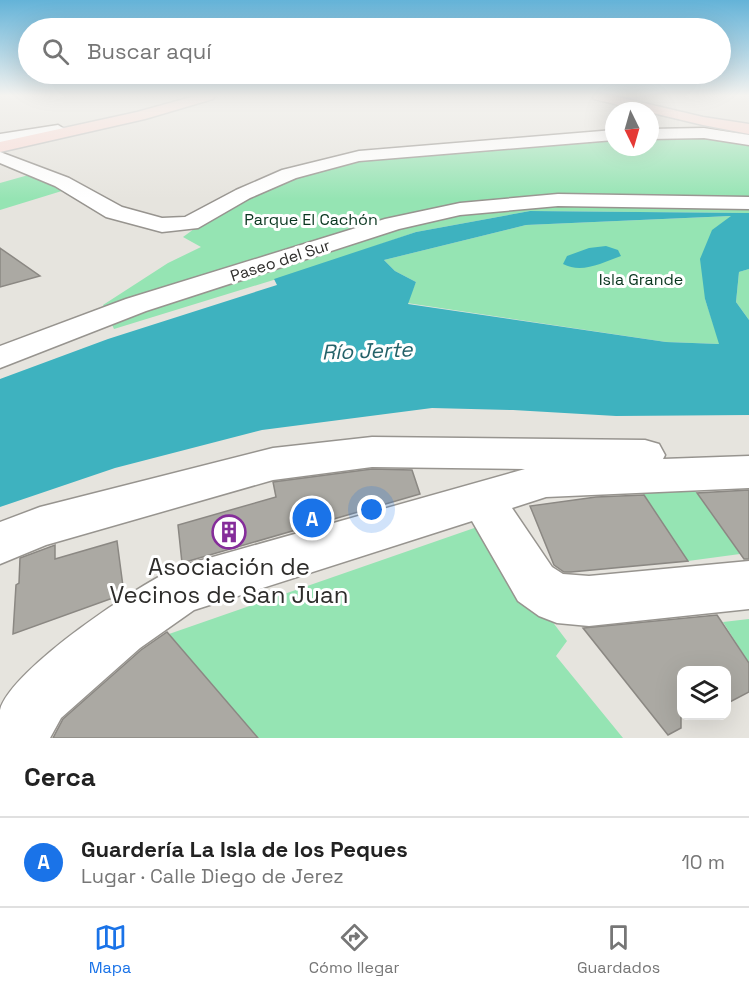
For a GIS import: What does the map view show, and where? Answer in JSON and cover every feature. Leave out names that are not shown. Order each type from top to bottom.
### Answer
[{"type":"street","points":[[2,149],[57,130]]},
{"type":"street","points":[[2,149],[10,153],[18,148],[76,130]]},
{"type":"street","points":[[659,134],[704,133],[749,140]]},
{"type":"street","points":[[2,149],[114,212],[152,223],[176,225],[199,219],[243,194],[289,174],[359,156],[605,136]]},
{"type":"street","name":"Paseo del Sur","points":[[0,358],[136,305],[393,224],[460,209],[558,200],[749,203]]},
{"type":"street","points":[[0,543],[40,527],[273,465],[372,452],[749,457]]},
{"type":"street","points":[[17,738],[41,698],[121,629],[181,590],[546,480],[749,472]]},
{"type":"street","points":[[482,499],[535,584],[557,598],[589,601],[749,585]]},
{"type":"green space","name":"Parque El Cachón","points":[[701,136],[749,143],[749,213],[530,211],[416,232],[306,270],[114,329],[103,305],[168,263],[201,247],[183,237],[205,221],[296,174],[357,160],[605,139],[605,156],[659,156],[659,137]]},
{"type":"green space","points":[[32,174],[65,190],[0,210],[0,183]]},
{"type":"green space","name":"Isla Grande","points":[[732,216],[705,299],[720,344],[666,342],[407,303],[416,282],[395,271],[384,260],[526,225]]},
{"type":"green space","points":[[749,269],[749,320],[736,302],[739,272]]},
{"type":"green space","points":[[694,489],[740,554],[688,561],[641,491]]},
{"type":"green space","points":[[480,526],[567,641],[556,656],[623,738],[258,738],[169,634]]},
{"type":"green space","points":[[749,619],[749,663],[723,622]]},
{"type":"water","name":"Río Jerte","points":[[530,211],[749,213],[749,269],[739,272],[736,302],[749,320],[749,415],[616,416],[432,408],[262,430],[115,468],[0,507],[0,379],[108,339],[277,285],[274,279],[416,232]],"holes":[[[731,216],[712,230],[700,259],[705,299],[719,344],[666,342],[408,304],[416,282],[395,271],[384,260],[526,225]]]},
{"type":"water","points":[[606,246],[618,250],[621,256],[584,268],[563,264],[567,256],[589,248]]},
{"type":"building","points":[[0,248],[40,276],[0,287]]},
{"type":"building","points":[[372,469],[412,470],[420,494],[182,563],[178,525],[276,497],[273,482]]},
{"type":"building","points":[[749,490],[749,559],[744,559],[697,493]]},
{"type":"building","points":[[644,495],[688,561],[564,572],[554,565],[530,506],[596,497]]},
{"type":"building","points":[[117,541],[124,594],[13,634],[20,558],[55,545],[55,559]]},
{"type":"building","points":[[717,615],[749,663],[749,692],[731,701],[731,666],[677,666],[677,720],[681,720],[681,728],[668,735],[583,628]]},
{"type":"building","points":[[167,632],[258,738],[53,738],[63,719],[141,650]]},
{"type":"place","name":"Guardería La Isla de los Peques","points":[[312,518]]},
{"type":"place","name":"Asociación de Vecinos de San Juan","points":[[229,532]]}]
